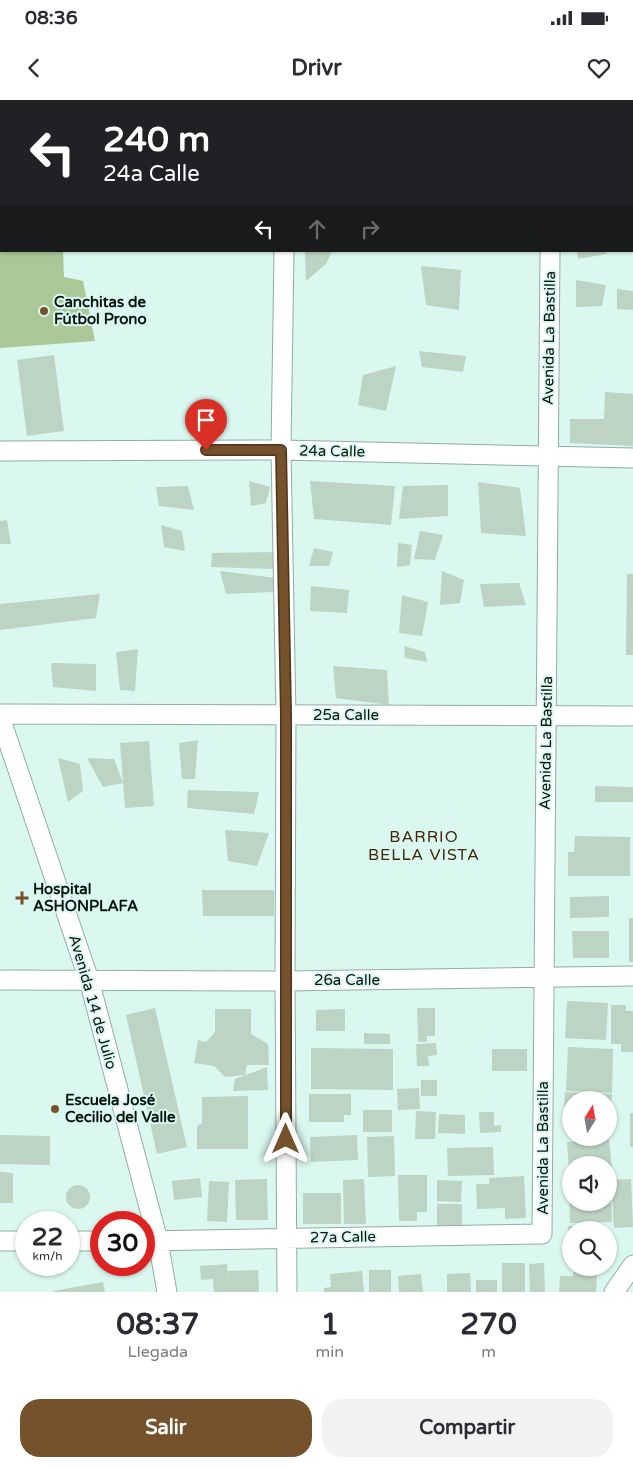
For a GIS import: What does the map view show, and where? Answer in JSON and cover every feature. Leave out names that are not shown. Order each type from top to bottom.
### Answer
[{"type":"street","points":[[284,252],[281,450],[286,715],[287,1292]]},
{"type":"street","name":"Avenida La Bastilla","points":[[542,1234],[550,252]]},
{"type":"street","name":"24a Calle","points":[[0,451],[281,450],[633,458]]},
{"type":"street","name":"25a Calle","points":[[0,716],[633,716]]},
{"type":"street","name":"Avenida 14 de Julio","points":[[0,716],[89,980],[144,1211]]},
{"type":"street","name":"26a Calle","points":[[0,980],[285,981],[544,979],[633,976]]},
{"type":"street","name":"27a Calle","points":[[155,1241],[542,1234]]},
{"type":"street","points":[[0,1241],[15,1241]]},
{"type":"street","name":"Avenida 14 de Julio","points":[[155,1254],[167,1292]]},
{"type":"street","points":[[614,1292],[633,1265]]},
{"type":"green space","name":"Canchitas de Fútbol Prono","points":[[0,252],[63,252],[64,277],[83,281],[95,341],[0,348]]},
{"type":"building","points":[[305,252],[332,252],[326,264],[306,281]]},
{"type":"building","points":[[577,252],[606,252],[606,254],[578,259]]},
{"type":"building","points":[[421,266],[461,270],[459,310],[426,305]]},
{"type":"building","points":[[576,280],[606,285],[602,306],[576,307]]},
{"type":"building","points":[[617,289],[633,291],[633,310],[617,309]]},
{"type":"building","points":[[419,351],[466,356],[463,372],[422,367]]},
{"type":"building","points":[[54,355],[64,431],[27,436],[17,360]]},
{"type":"building","points":[[396,366],[386,411],[358,405],[363,375]]},
{"type":"building","points":[[605,392],[633,394],[633,446],[570,443],[570,419],[604,419]]},
{"type":"building","points":[[249,481],[270,487],[266,503],[251,506]]},
{"type":"building","points":[[310,481],[395,486],[391,525],[314,519]]},
{"type":"building","points":[[478,482],[520,488],[526,536],[481,533]]},
{"type":"building","points":[[448,485],[448,516],[399,519],[403,486]]},
{"type":"building","points":[[188,486],[194,510],[159,506],[156,487]]},
{"type":"building","points":[[7,520],[11,544],[0,544],[0,521]]},
{"type":"building","points":[[161,525],[182,531],[185,551],[164,547]]},
{"type":"building","points":[[420,531],[443,535],[435,560],[414,559]]},
{"type":"building","points":[[398,543],[412,545],[410,565],[397,567]]},
{"type":"building","points":[[314,548],[333,552],[329,566],[309,566]]},
{"type":"building","points":[[275,552],[274,569],[211,567],[212,553]]},
{"type":"building","points":[[220,571],[276,578],[273,592],[226,594]]},
{"type":"building","points":[[442,571],[464,580],[460,603],[440,605]]},
{"type":"building","points":[[627,574],[633,574],[633,655],[626,655]]},
{"type":"building","points":[[519,583],[526,605],[484,607],[480,584]]},
{"type":"building","points":[[311,586],[349,590],[347,613],[310,611]]},
{"type":"building","points":[[100,594],[96,618],[0,630],[0,604]]},
{"type":"building","points":[[402,595],[428,602],[422,636],[399,633]]},
{"type":"building","points":[[404,646],[425,652],[427,662],[405,658]]},
{"type":"building","points":[[138,649],[135,691],[120,690],[116,652]]},
{"type":"building","points":[[51,663],[96,664],[96,691],[53,687]]},
{"type":"building","points":[[333,666],[387,670],[389,705],[336,698]]},
{"type":"building","points":[[198,740],[195,779],[182,779],[179,743]]},
{"type":"building","points":[[149,741],[154,806],[125,808],[120,743]]},
{"type":"building","points":[[58,758],[80,764],[83,791],[68,802]]},
{"type":"building","points":[[87,758],[114,759],[123,783],[103,787]]},
{"type":"building","points":[[595,786],[633,787],[633,802],[595,802]]},
{"type":"building","points":[[188,790],[259,792],[254,814],[187,808]]},
{"type":"building","points":[[225,830],[269,833],[257,866],[228,861]]},
{"type":"building","points":[[575,836],[630,837],[630,876],[568,876],[568,852],[574,852]]},
{"type":"building","points":[[202,890],[274,890],[274,916],[203,916]]},
{"type":"building","points":[[609,896],[609,917],[570,918],[570,897]]},
{"type":"building","points":[[629,918],[633,918],[633,962],[629,962]]},
{"type":"building","points":[[572,931],[609,931],[609,958],[573,958]]},
{"type":"building","points":[[567,1001],[608,1003],[606,1040],[565,1038]]},
{"type":"building","points":[[611,1005],[626,1005],[626,1011],[633,1011],[633,1052],[621,1052],[621,1044],[611,1044]]},
{"type":"building","points":[[155,1008],[187,1147],[157,1154],[126,1015]]},
{"type":"building","points":[[417,1008],[435,1008],[435,1036],[427,1036],[427,1042],[418,1042]]},
{"type":"building","points":[[215,1009],[251,1009],[251,1034],[268,1044],[269,1065],[247,1065],[245,1075],[225,1077],[214,1066],[194,1063],[198,1040],[206,1042],[215,1032]]},
{"type":"building","points":[[345,1009],[345,1031],[316,1031],[316,1010]]},
{"type":"building","points":[[364,1033],[390,1034],[390,1044],[364,1044]]},
{"type":"building","points":[[436,1043],[437,1055],[428,1056],[429,1066],[417,1066],[416,1044]]},
{"type":"building","points":[[568,1047],[613,1049],[612,1091],[566,1091]]},
{"type":"building","points":[[311,1048],[393,1049],[393,1090],[311,1089]]},
{"type":"building","points":[[492,1049],[527,1049],[527,1071],[492,1071]]},
{"type":"building","points":[[267,1067],[268,1090],[233,1091],[235,1079]]},
{"type":"building","points":[[421,1080],[437,1080],[437,1096],[421,1096]]},
{"type":"building","points":[[419,1088],[420,1109],[398,1110],[397,1089]]},
{"type":"building","points":[[309,1094],[351,1094],[351,1115],[344,1115],[344,1122],[309,1122]]},
{"type":"building","points":[[248,1096],[248,1149],[197,1149],[197,1126],[202,1123],[202,1097]]},
{"type":"building","points":[[363,1110],[392,1110],[392,1132],[363,1132]]},
{"type":"building","points":[[416,1111],[436,1112],[435,1139],[415,1139]]},
{"type":"building","points":[[479,1112],[494,1112],[494,1126],[501,1125],[501,1132],[480,1133]]},
{"type":"building","points":[[630,1113],[633,1113],[633,1147],[630,1147]]},
{"type":"building","points":[[439,1114],[465,1115],[465,1134],[438,1133]]},
{"type":"building","points":[[0,1135],[50,1136],[50,1165],[0,1164]]},
{"type":"building","points":[[357,1135],[358,1160],[311,1162],[310,1137]]},
{"type":"building","points":[[394,1136],[395,1176],[368,1177],[367,1137]]},
{"type":"building","points":[[567,1146],[610,1146],[611,1156],[568,1156]]},
{"type":"building","points":[[493,1147],[494,1175],[448,1176],[447,1148]]},
{"type":"building","points":[[0,1172],[13,1173],[13,1203],[0,1203]]},
{"type":"building","points":[[398,1175],[427,1175],[427,1212],[417,1212],[417,1221],[399,1221]]},
{"type":"building","points":[[524,1176],[526,1218],[505,1219],[505,1208],[477,1209],[476,1184],[489,1184],[489,1178]]},
{"type":"building","points":[[200,1178],[202,1197],[174,1200],[172,1181]]},
{"type":"building","points":[[267,1179],[268,1220],[236,1220],[235,1180]]},
{"type":"building","points":[[364,1179],[366,1224],[344,1224],[343,1180]]},
{"type":"building","points":[[631,1179],[633,1227],[617,1228],[617,1221],[614,1221],[613,1211],[617,1211],[617,1180]]},
{"type":"building","points":[[437,1180],[462,1181],[461,1202],[437,1201]]},
{"type":"building","points":[[209,1181],[229,1182],[227,1222],[207,1221]]},
{"type":"building","points":[[78,1185],[83,1186],[89,1192],[89,1202],[83,1208],[78,1209],[73,1208],[67,1202],[66,1197],[67,1192],[73,1186]]},
{"type":"building","points":[[303,1193],[341,1193],[341,1224],[303,1224]]},
{"type":"building","points":[[437,1204],[462,1204],[462,1227],[437,1227]]},
{"type":"building","points":[[570,1211],[612,1211],[612,1221],[570,1221]]},
{"type":"building","points":[[502,1263],[525,1263],[525,1292],[502,1292]]},
{"type":"building","points":[[544,1263],[545,1292],[530,1292],[529,1264]]},
{"type":"building","points":[[227,1264],[228,1279],[228,1271],[258,1270],[259,1292],[214,1292],[213,1279],[201,1280],[200,1266]]},
{"type":"building","points":[[369,1270],[391,1270],[391,1292],[369,1292]]},
{"type":"building","points":[[362,1271],[364,1292],[324,1292],[324,1288],[331,1287],[330,1274]]},
{"type":"building","points":[[470,1273],[471,1292],[447,1292],[447,1274]]},
{"type":"building","points":[[421,1274],[423,1292],[399,1292],[398,1276]]},
{"type":"building","points":[[560,1276],[597,1276],[596,1292],[559,1292]]},
{"type":"building","points":[[476,1280],[497,1280],[497,1292],[476,1292]]},
{"type":"building","points":[[103,1282],[105,1292],[53,1292],[53,1291]]},
{"type":"place","name":"Canchitas de Fútbol Prono","points":[[44,311]]},
{"type":"place","name":"Hospital ASHONPLAFA","points":[[22,898]]},
{"type":"place","name":"Escuela José Cecilio del Valle","points":[[55,1109]]},
{"type":"district","name":"BARRIO BELLA VISTA","points":[[424,845]]},
{"type":"route","points":[[206,450],[281,450],[286,715],[286,1139]]}]
